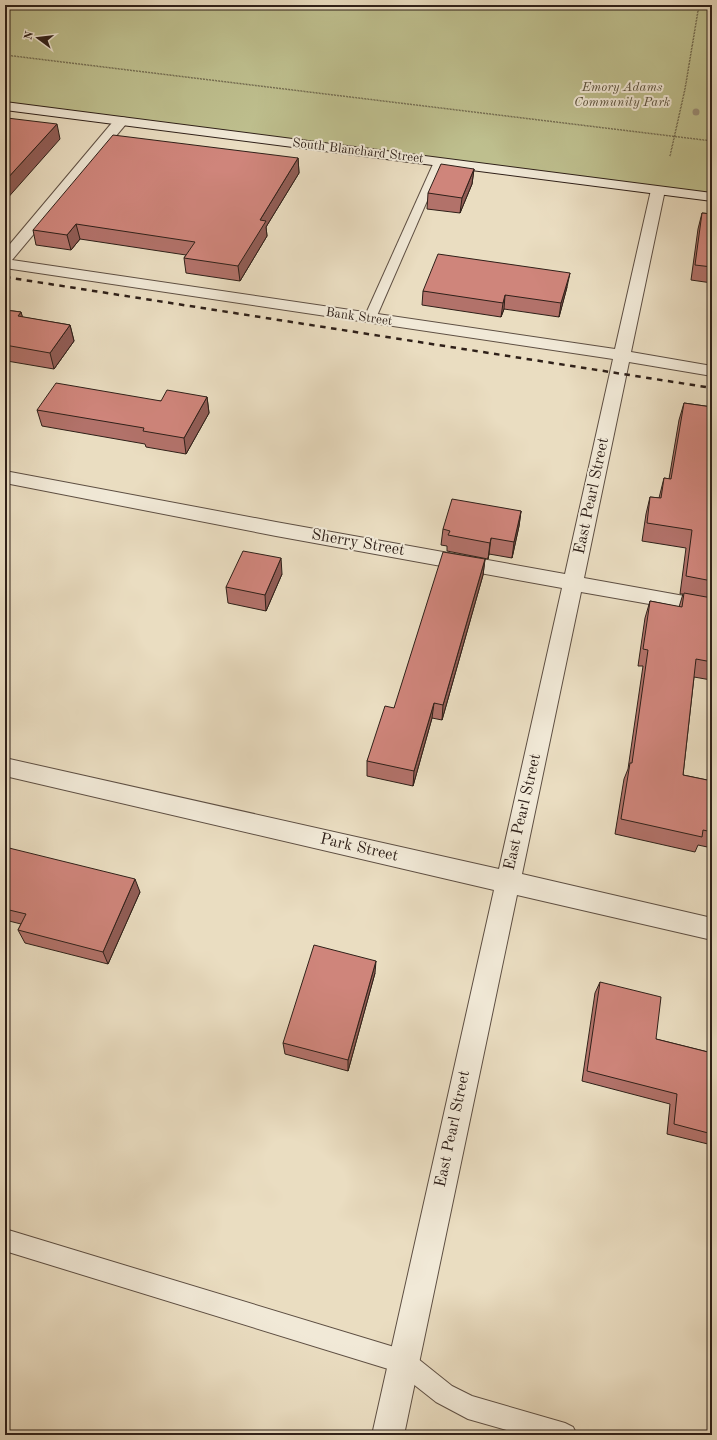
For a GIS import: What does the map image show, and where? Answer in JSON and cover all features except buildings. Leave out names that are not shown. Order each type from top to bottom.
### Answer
[{"type":"street","name":"South Blanchard Street","points":[[5,106],[712,197]]},
{"type":"street","points":[[5,259],[121,120]]},
{"type":"street","name":"East Pearl Street","points":[[388,1435],[658,190]]},
{"type":"street","name":"Bank Street","points":[[5,263],[370,318],[514,338],[712,371]]},
{"type":"street","name":"Sherry Street","points":[[5,477],[712,608]]},
{"type":"street","name":"Park Street","points":[[5,767],[508,881],[712,929]]},
{"type":"lane","points":[[370,318],[439,162]]},
{"type":"lane","points":[[5,1240],[404,1362],[444,1394],[468,1407],[565,1435]]},
{"type":"path","points":[[670,156],[685,89],[699,5]]},
{"type":"path","points":[[5,55],[712,140]]},
{"type":"green space","name":"Emory Adams Community Park","points":[[5,5],[712,5],[712,197],[5,106]]},
{"type":"railway","points":[[5,277],[712,388]]}]
